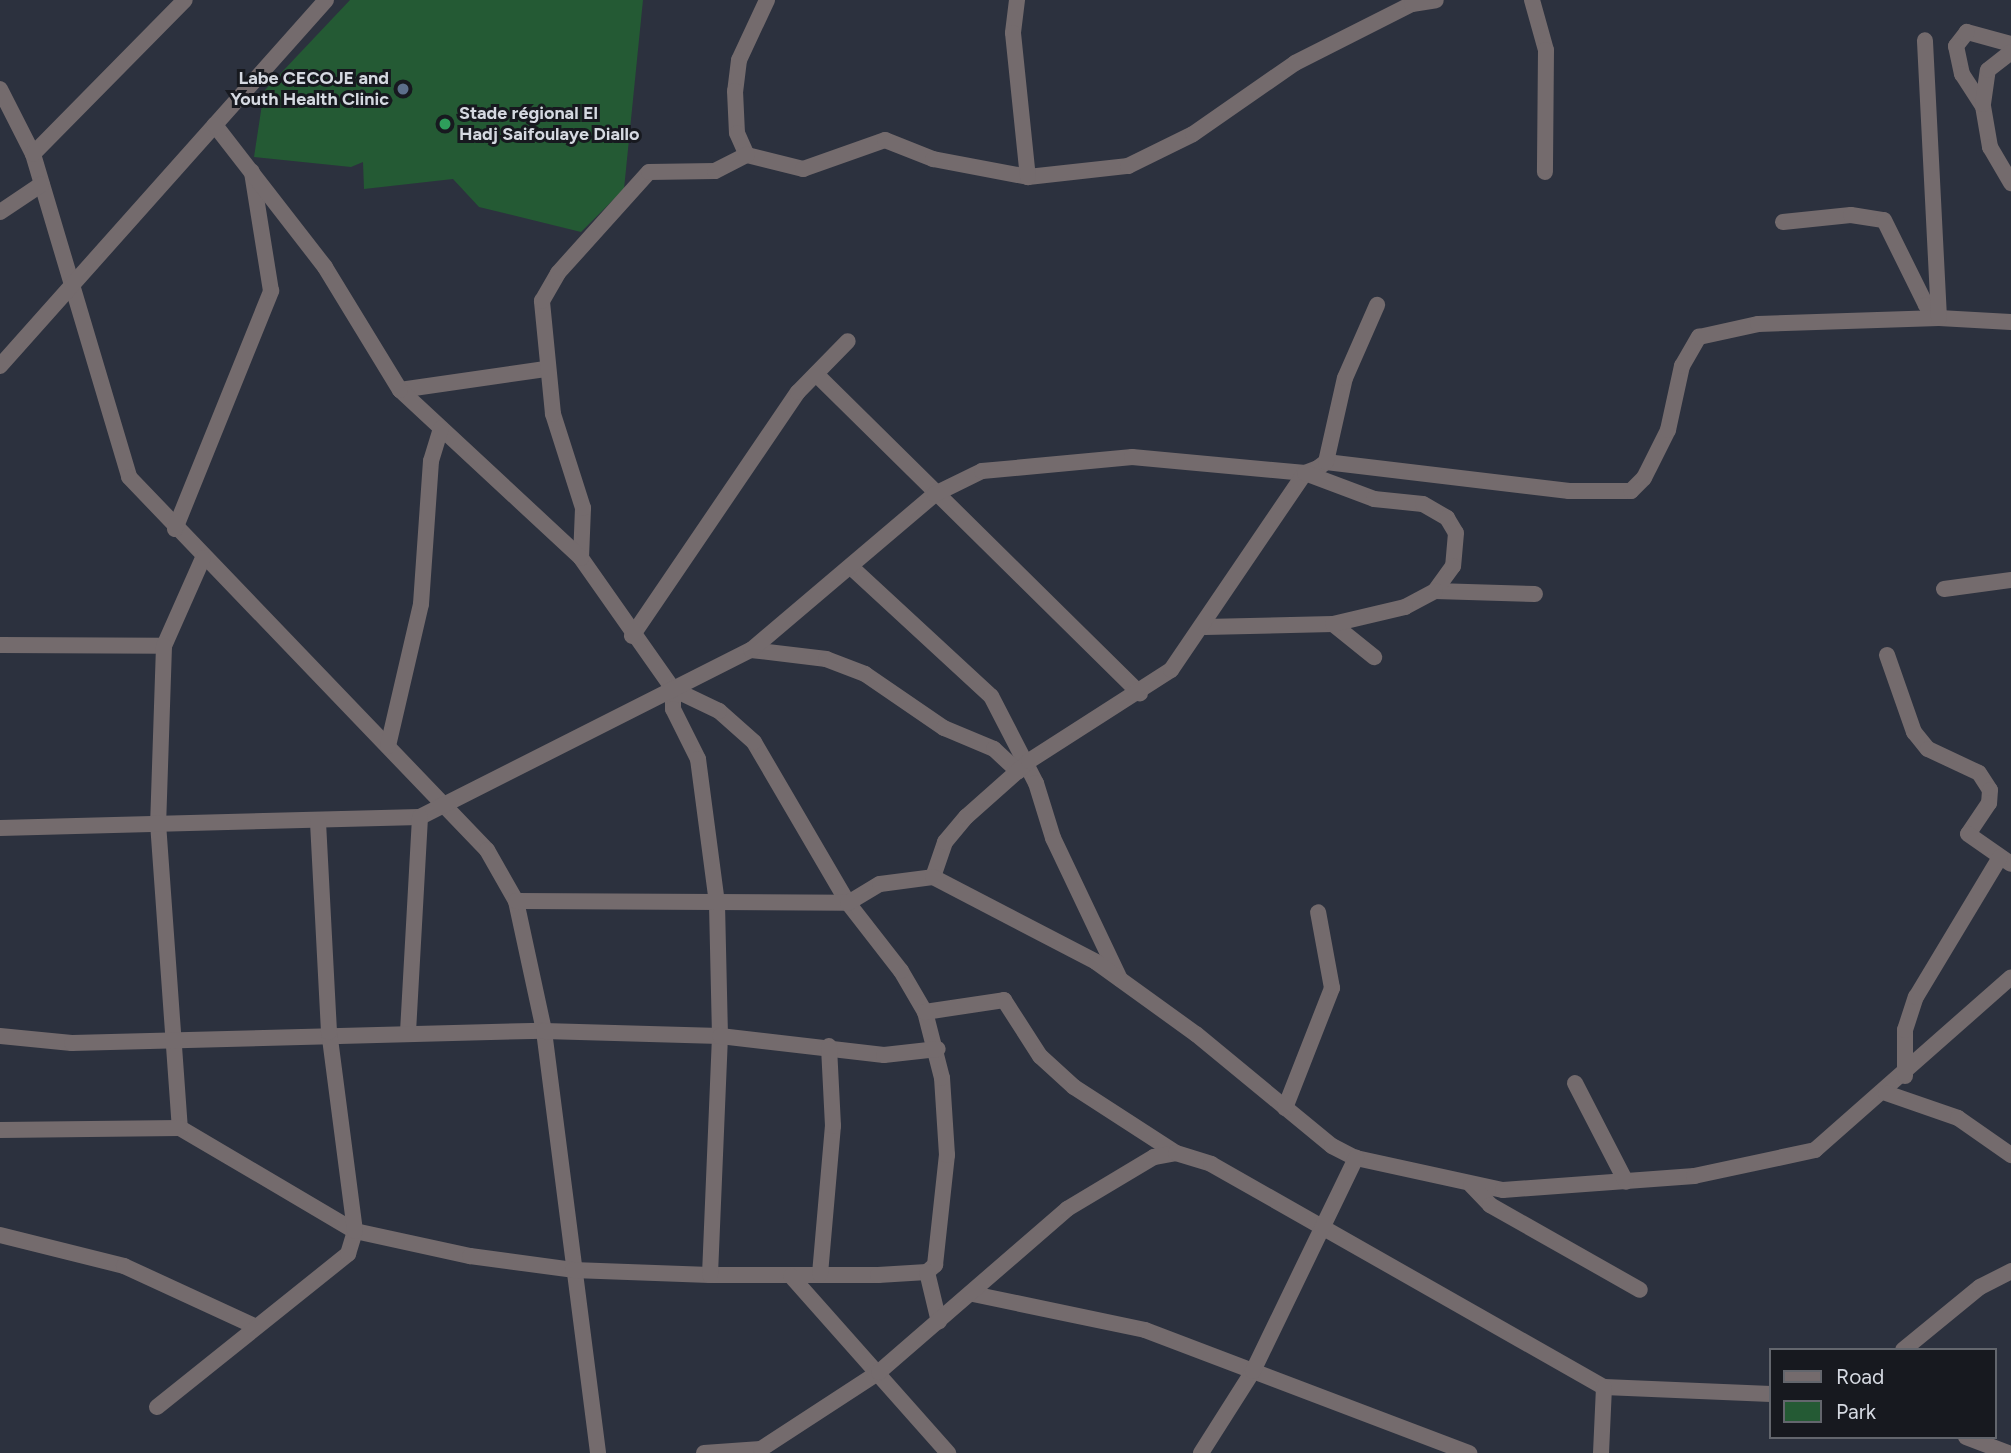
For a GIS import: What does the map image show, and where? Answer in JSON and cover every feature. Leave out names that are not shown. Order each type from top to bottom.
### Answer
[{"type":"street","points":[[33,154],[185,0]]},
{"type":"street","points":[[0,366],[326,0]]},
{"type":"street","points":[[747,155],[737,134],[735,91],[739,60],[767,0]]},
{"type":"street","points":[[1017,0],[1013,33],[1028,177]]},
{"type":"street","points":[[581,558],[583,508],[545,369],[542,301],[558,273],[649,172],[715,171],[747,155],[803,169],[885,141],[933,159],[1028,177],[1128,166],[1193,134],[1295,63],[1411,2],[1436,0]]},
{"type":"street","points":[[1532,0],[1546,50],[1545,172]]},
{"type":"street","points":[[1983,106],[1962,74],[1958,38],[1978,33],[2011,44]]},
{"type":"street","points":[[1925,40],[1939,318]]},
{"type":"street","points":[[2011,52],[1988,70],[1983,106],[1990,147],[2011,183]]},
{"type":"street","points":[[0,89],[5,104],[33,154],[73,287],[114,440],[130,477],[175,530],[487,850],[516,901],[544,1031],[598,1453]]},
{"type":"street","points":[[215,125],[325,267],[400,390],[581,558],[632,636],[673,688],[719,711],[754,742],[848,903],[925,1012],[938,1049],[947,1155],[943,1236],[927,1272],[939,1322]]},
{"type":"street","points":[[175,530],[268,301],[269,261],[252,172]]},
{"type":"street","points":[[0,212],[42,184]]},
{"type":"street","points":[[1783,222],[1839,215],[1885,220],[1926,305],[1939,318]]},
{"type":"street","points":[[1326,462],[1345,379],[1377,305]]},
{"type":"street","points":[[933,877],[946,842],[966,817],[1022,767],[1076,726],[1140,693],[1171,670],[1205,627],[1305,473],[1326,462],[1569,491],[1631,491],[1644,478],[1668,430],[1682,366],[1699,337],[1758,324],[1939,318],[2011,322]]},
{"type":"street","points":[[632,636],[816,374],[848,341]]},
{"type":"street","points":[[400,390],[545,369]]},
{"type":"street","points":[[816,374],[1140,693]]},
{"type":"street","points":[[387,746],[421,604],[431,461],[441,428]]},
{"type":"street","points":[[0,828],[318,822],[420,817],[751,650],[935,494],[982,471],[1132,457],[1305,473],[1374,499],[1423,504],[1447,519],[1456,533],[1453,566],[1435,591],[1405,607],[1333,624],[1205,627]]},
{"type":"street","points":[[180,1128],[171,1037],[158,823],[164,646],[203,558]]},
{"type":"street","points":[[852,566],[973,675],[1022,767],[1053,838],[1104,934],[1120,979]]},
{"type":"street","points":[[1944,589],[2011,580]]},
{"type":"street","points":[[1435,591],[1535,594]]},
{"type":"street","points":[[1333,624],[1374,657]]},
{"type":"street","points":[[0,645],[164,646]]},
{"type":"street","points":[[751,650],[826,659],[865,674],[944,728],[995,749],[1022,767]]},
{"type":"street","points":[[1887,656],[1914,732],[1928,749],[1979,774],[1990,790],[1989,803],[1969,834],[2006,860],[1916,997],[1905,1030],[1905,1076]]},
{"type":"street","points":[[673,688],[673,709],[698,759],[717,904],[720,1036],[710,1275]]},
{"type":"street","points":[[408,1032],[420,817]]},
{"type":"street","points":[[157,1407],[252,1325],[348,1254],[355,1231],[329,1032],[318,822]]},
{"type":"street","points":[[516,901],[848,903],[880,884],[933,877],[1120,979],[1285,1108],[1356,1158],[1471,1185],[1530,1190],[1693,1176],[1815,1150],[1886,1093],[2011,977]]},
{"type":"street","points":[[1285,1108],[1332,988],[1318,912]]},
{"type":"street","points":[[925,1012],[1004,1000],[1029,1042],[1065,1079],[1130,1128],[1176,1153],[1211,1164],[1604,1387],[1770,1394]]},
{"type":"street","points":[[0,1036],[72,1043],[329,1032],[544,1031],[720,1036],[829,1046],[884,1055],[938,1049]]},
{"type":"street","points":[[820,1274],[833,1126],[829,1046]]},
{"type":"street","points":[[1575,1083],[1626,1182]]},
{"type":"street","points":[[1886,1093],[1958,1118],[2011,1155]]},
{"type":"street","points":[[0,1130],[180,1128],[355,1231],[573,1270],[792,1276],[927,1272]]},
{"type":"street","points":[[704,1453],[761,1451],[878,1372],[973,1294],[1067,1209],[1154,1157],[1176,1153]]},
{"type":"street","points":[[1201,1453],[1253,1371],[1325,1228],[1356,1158]]},
{"type":"street","points":[[1471,1185],[1490,1205],[1640,1290]]},
{"type":"street","points":[[0,1235],[124,1266],[252,1325]]},
{"type":"street","points":[[1905,1348],[1980,1287],[2011,1271]]},
{"type":"street","points":[[792,1276],[948,1453]]},
{"type":"street","points":[[973,1294],[1112,1319],[1469,1453]]},
{"type":"street","points":[[1601,1453],[1604,1387]]},
{"type":"street","points":[[1971,1439],[2008,1453]]},
{"type":"green space","name":"Stade régional El Hadj Saifoulaye Diallo","points":[[350,0],[643,0],[624,189],[581,232],[479,207],[453,179],[364,189],[363,162],[351,167],[254,157],[264,91]]},
{"type":"place","name":"Labe CECOJE and Youth Health Clinic","points":[[403,89]]},
{"type":"place","name":"Stade régional El Hadj Saifoulaye Diallo","points":[[445,124]]}]
